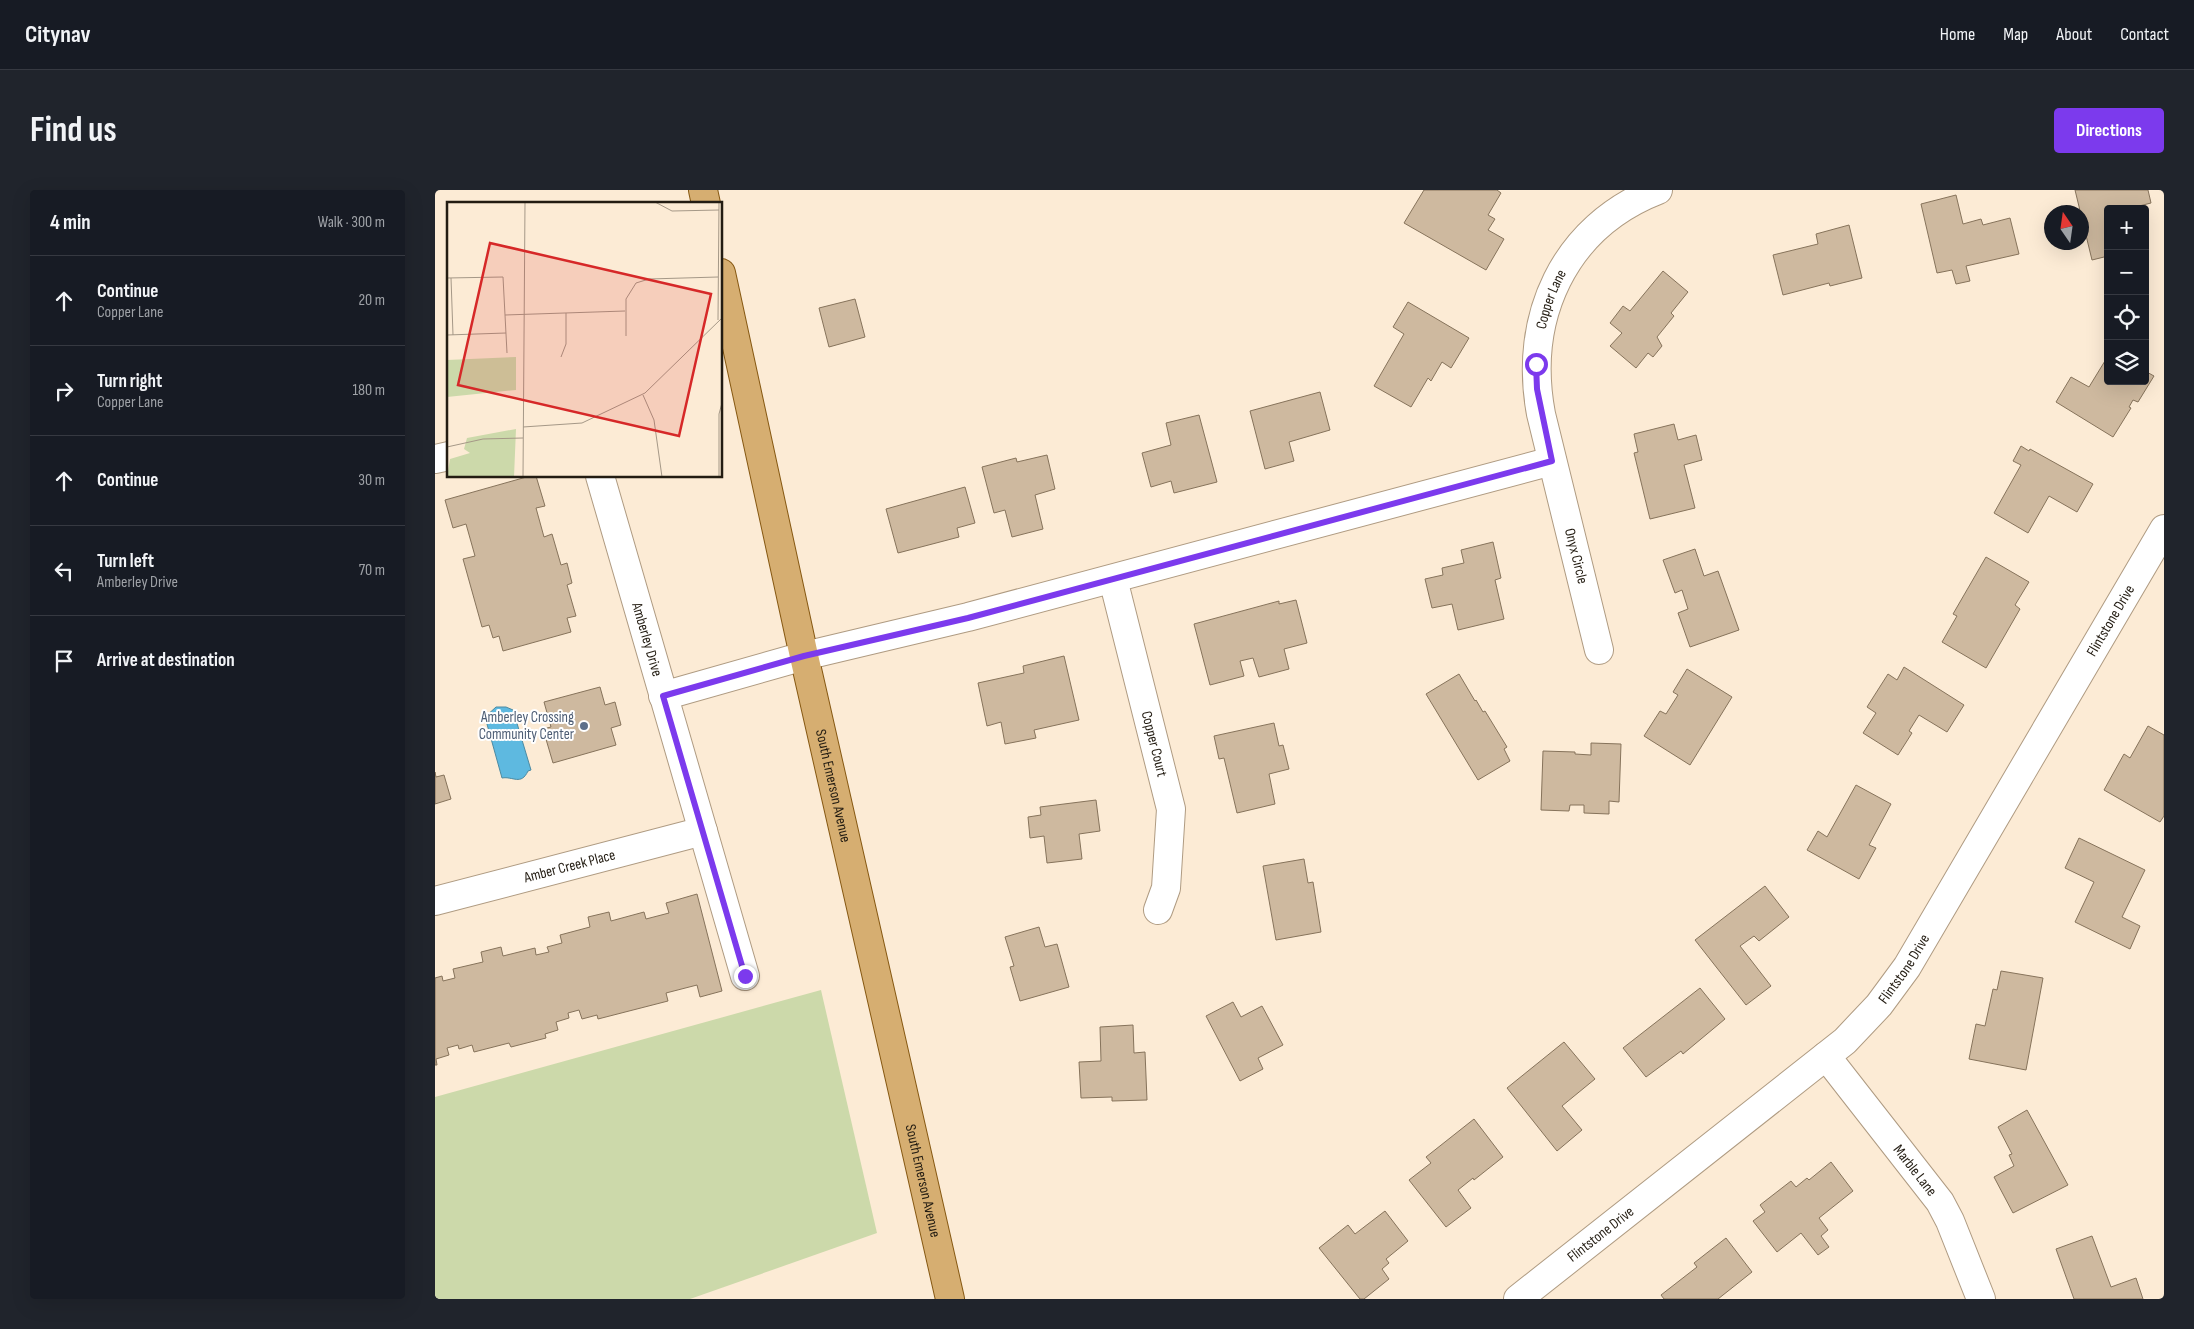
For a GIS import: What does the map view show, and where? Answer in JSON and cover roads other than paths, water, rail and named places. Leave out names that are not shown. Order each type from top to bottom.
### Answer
[{"type":"main road","name":"South Emerson Avenue","points":[[723,282],[804,656],[951,1299]]},
{"type":"street","name":"Copper Lane","points":[[1552,461],[1537,389],[1536,351],[1543,313],[1558,277],[1572,255],[1589,236],[1618,210],[1641,196],[1658,190]]},
{"type":"street","points":[[663,696],[804,656],[968,618],[1552,461]]},
{"type":"street","name":"Onyx Circle","points":[[1552,461],[1599,650]]},
{"type":"street","name":"Amberley Drive","points":[[601,478],[745,976]]},
{"type":"street","name":"Flintstone Drive","points":[[1518,1299],[1826,1056],[1863,1024],[1894,987],[1907,967],[2164,529]]},
{"type":"street","name":"Copper Court","points":[[1113,579],[1171,809],[1166,888],[1158,910]]},
{"type":"street","name":"Amber Creek Place","points":[[435,902],[703,831]]},
{"type":"street","name":"Marble Lane","points":[[1826,1056],[1940,1202],[1950,1221],[1981,1299]]},
{"type":"water","points":[[496,707],[506,707],[513,710],[531,770],[523,778],[502,778],[485,717]]},
{"type":"place","name":"Amberley Crossing Community Center","points":[[584,726]]}]
